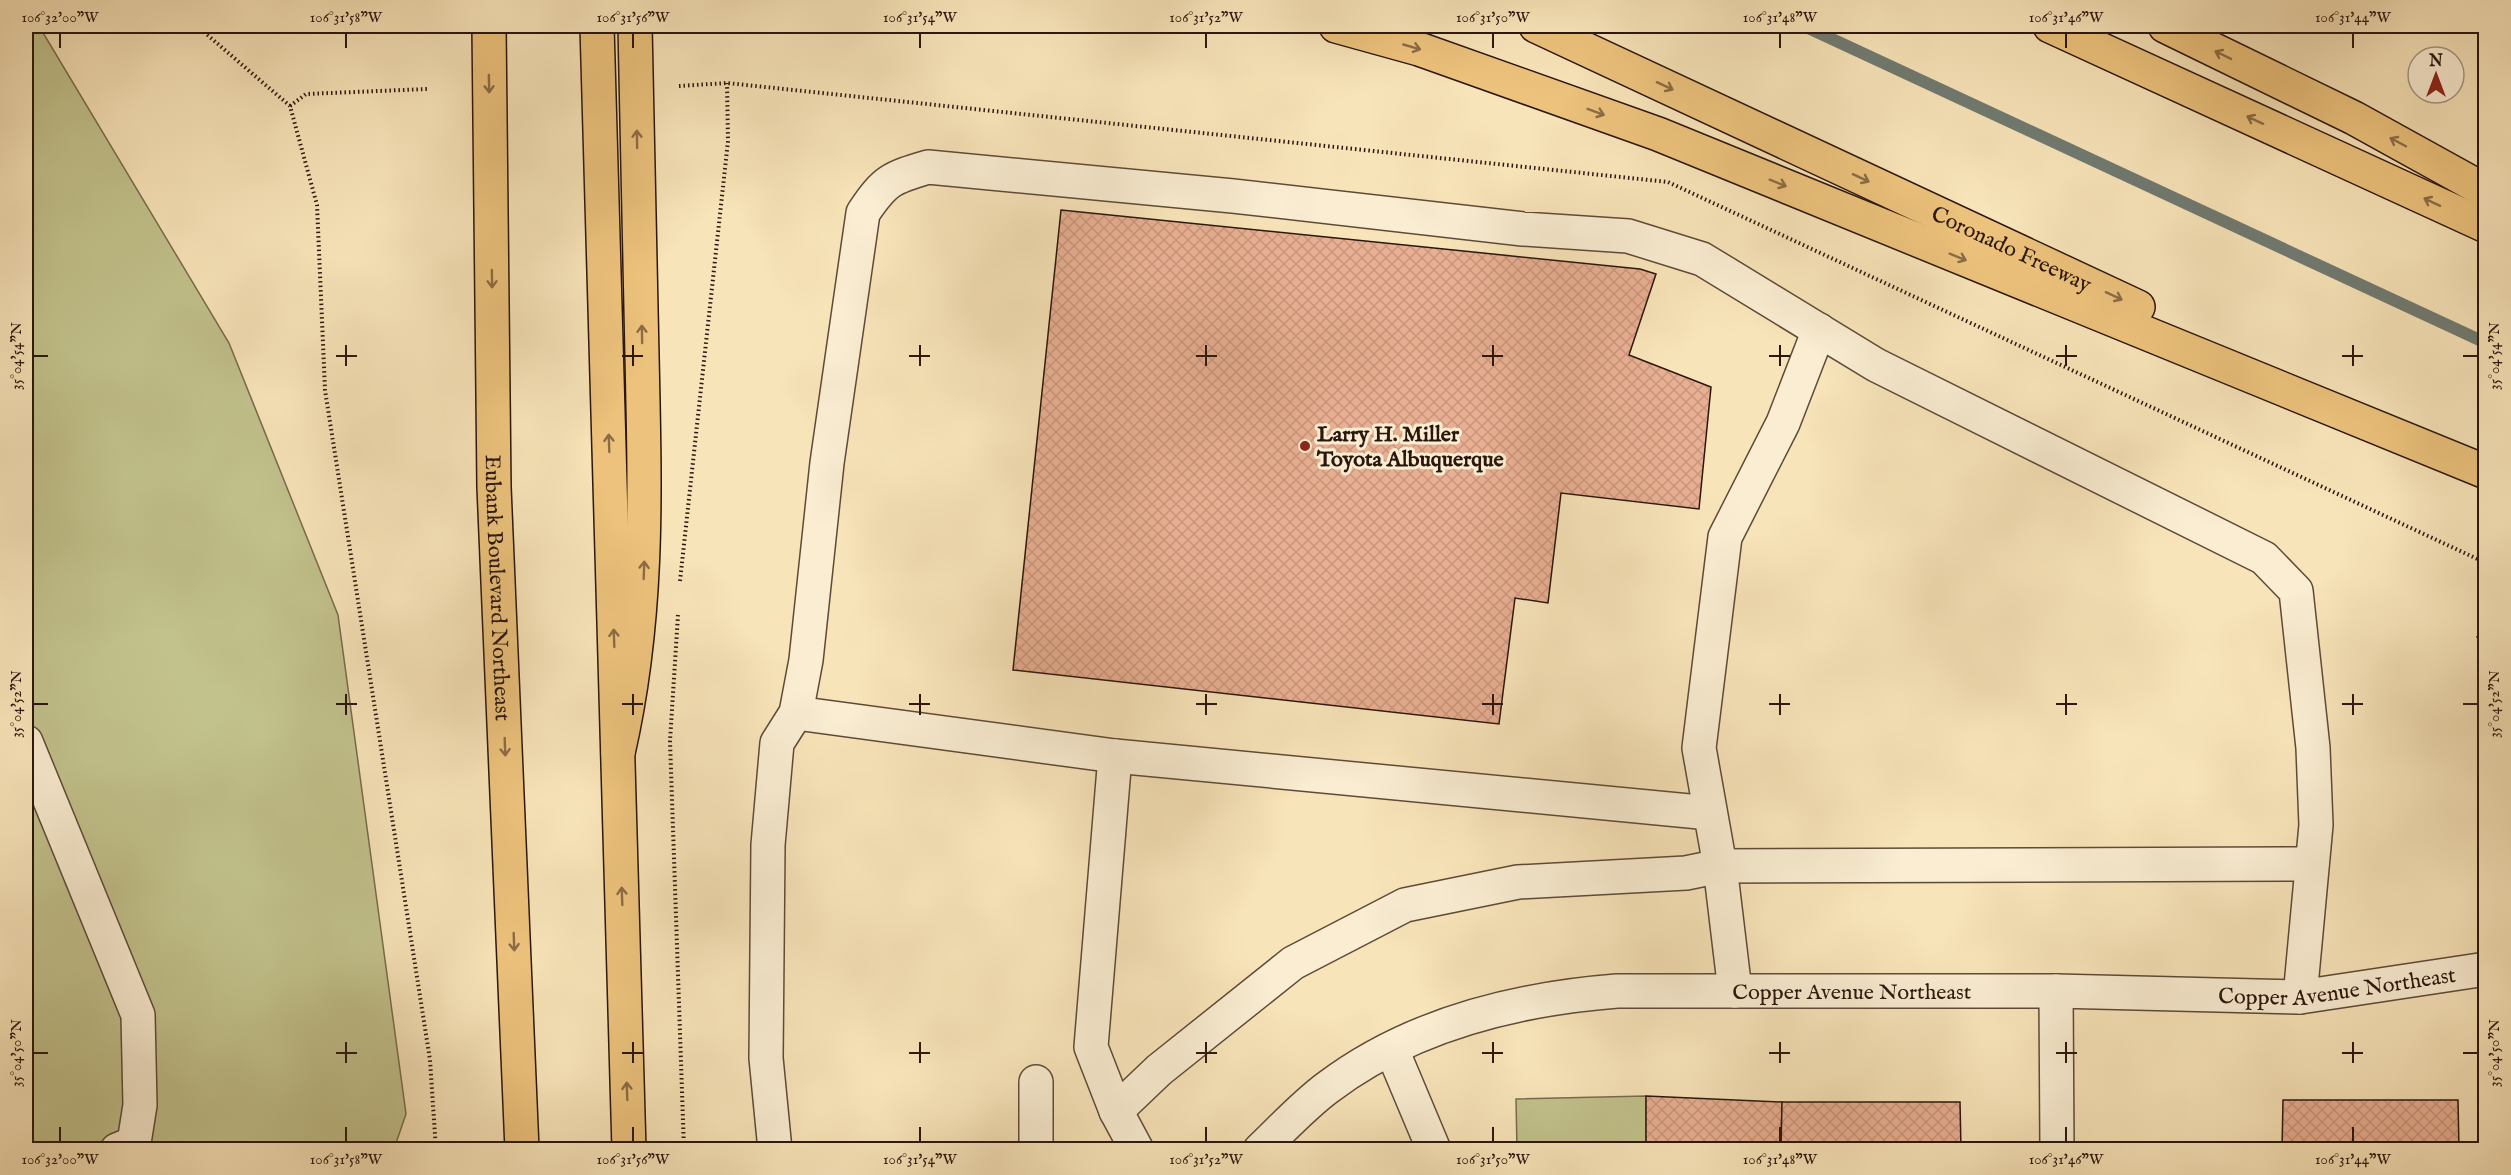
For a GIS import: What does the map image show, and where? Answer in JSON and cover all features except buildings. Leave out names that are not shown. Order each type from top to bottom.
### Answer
[{"type":"main road","name":"Eubank Boulevard Northeast","points":[[489,26],[494,487],[522,1149]]},
{"type":"main road","points":[[597,26],[629,1149]]},
{"type":"main road","points":[[618,753],[630,697],[638,640],[646,519],[635,26]]},
{"type":"main road","points":[[1335,26],[1419,49],[1658,134],[2486,471]]},
{"type":"main road","name":"Coronado Freeway","points":[[1536,26],[2486,471]]},
{"type":"main road","points":[[2050,26],[2486,226]]},
{"type":"main road","points":[[2165,26],[2354,118],[2486,191]]},
{"type":"street","points":[[776,1149],[766,1058],[768,845],[777,743],[796,712],[806,660],[827,463],[863,213],[880,188],[897,176],[928,167],[1233,196],[1523,229],[1628,236],[1702,259],[1876,365],[2264,558],[2296,591],[2313,748],[2316,825],[2300,998]]},
{"type":"street","points":[[1735,991],[1720,866],[1699,748],[1725,537],[1783,423],[1819,330]]},
{"type":"street","points":[[796,712],[1115,756],[1710,813]]},
{"type":"street","points":[[26,742],[138,1015],[140,1106],[134,1143],[117,1149]]},
{"type":"street","points":[[1115,756],[1091,1047],[1116,1111],[1137,1149]]},
{"type":"street","points":[[1116,1111],[1159,1070],[1293,963],[1405,905],[1518,882],[1686,873],[1720,866],[2312,864]]},
{"type":"street","name":"Copper Avenue Northeast","points":[[1260,1149],[1327,1088],[1392,1050],[1465,1018],[1535,1000],[1617,991],[2056,991],[2300,998],[2486,969]]},
{"type":"street","points":[[2056,991],[2057,1149]]},
{"type":"street","points":[[1392,1050],[1434,1149]]},
{"type":"street","points":[[1036,1082],[1036,1149]]},
{"type":"path","points":[[197,26],[290,106],[317,205],[324,390],[430,1060],[436,1149]]},
{"type":"path","points":[[680,583],[728,141],[728,83]]},
{"type":"path","points":[[290,106],[306,94],[427,89]]},
{"type":"path","points":[[2478,638],[2486,605]]},
{"type":"path","points":[[679,606],[670,741],[684,1149]]},
{"type":"green space","points":[[26,26],[39,26],[229,343],[338,615],[406,1114],[394,1149],[26,1149]]},
{"type":"green space","points":[[1646,1096],[1646,1149],[1517,1149],[1516,1099]]},
{"type":"waterway","points":[[1804,26],[2486,343]]},
{"type":"place","name":"Larry H. Miller Toyota Albuquerque","points":[[1305,446]]}]
